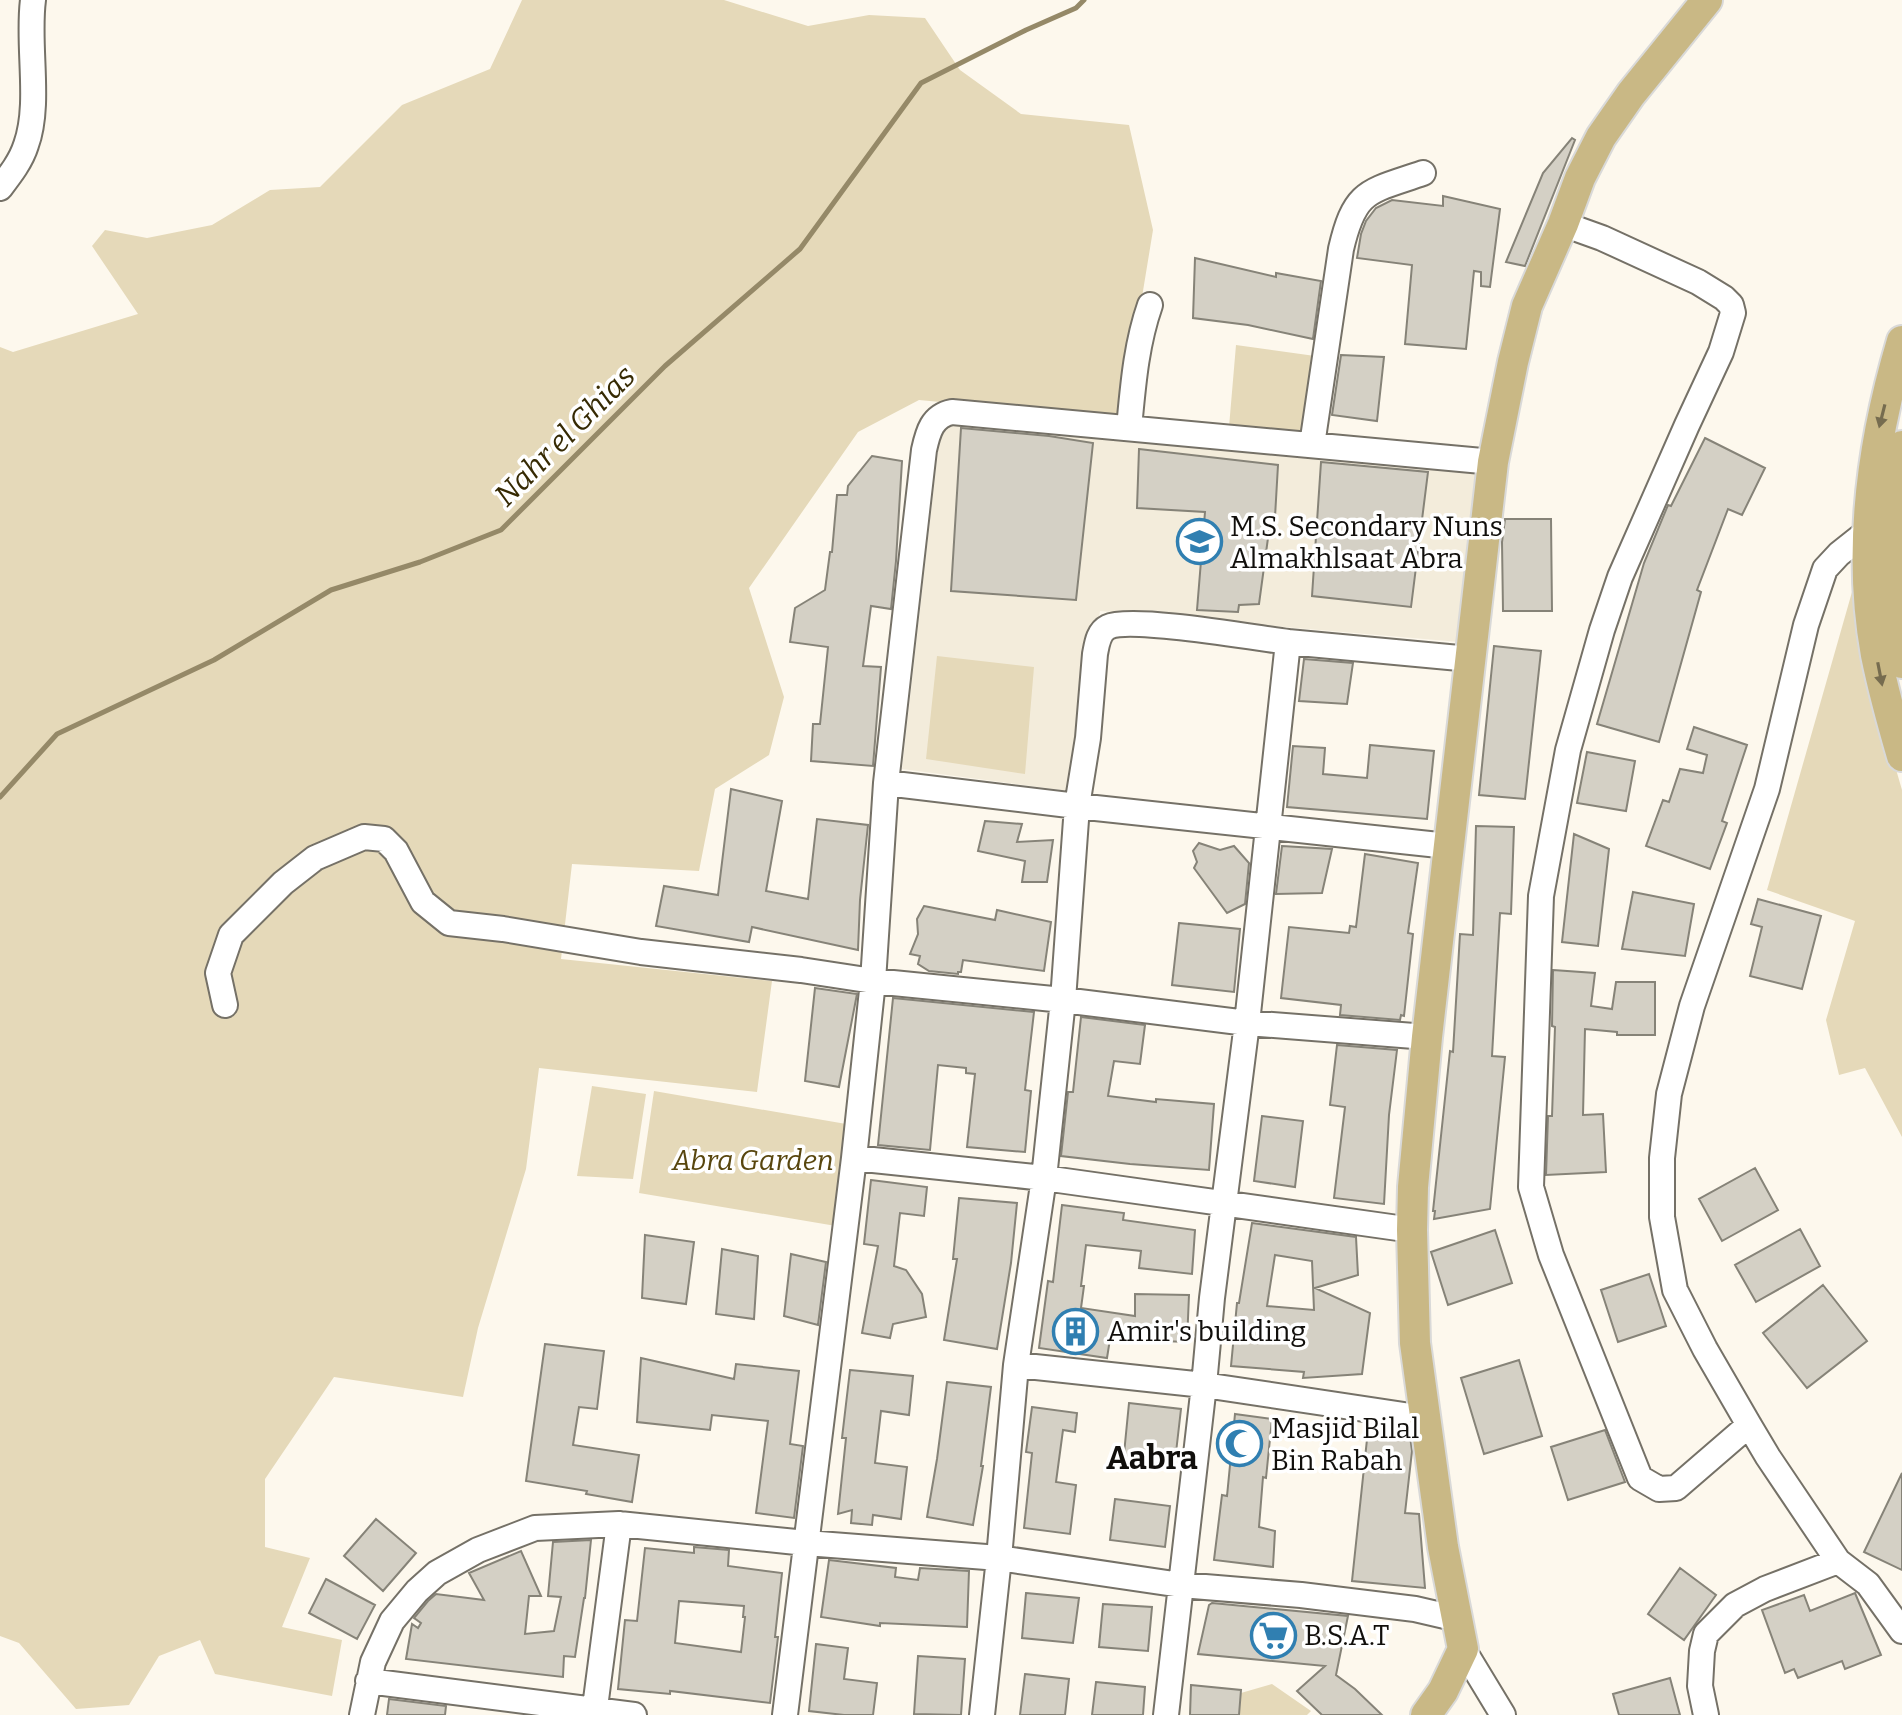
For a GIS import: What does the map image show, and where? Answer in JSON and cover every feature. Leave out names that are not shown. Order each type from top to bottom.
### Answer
[{"type":"main road","points":[[1426,1715],[1443,1691],[1463,1649],[1443,1547],[1415,1343],[1413,1187],[1448,846],[1493,462],[1527,306],[1580,178],[1601,137],[1631,94],[1707,0]]},
{"type":"main road","points":[[1902,341],[1878,433],[1902,663]]},
{"type":"main road","points":[[1902,446],[1888,538],[1869,590],[1885,700],[1902,756]]},
{"type":"street","points":[[0,188],[17,165],[31,129],[30,34],[33,0]]},
{"type":"street","points":[[1312,445],[1347,222],[1364,196],[1423,173]]},
{"type":"street","points":[[1563,224],[1602,238],[1698,282],[1724,298],[1731,305],[1733,313],[1721,352],[1620,577],[1568,750],[1541,896],[1531,1187],[1551,1255],[1640,1478],[1659,1489],[1676,1488],[1749,1425]]},
{"type":"street","points":[[1129,428],[1135,363],[1150,305]]},
{"type":"street","points":[[785,1715],[854,1158],[873,981],[886,783],[924,450],[934,421],[952,412],[1493,462]]},
{"type":"street","points":[[1888,538],[1839,554],[1825,569],[1810,613],[1767,789],[1692,1006],[1669,1094],[1662,1158],[1662,1217],[1675,1290],[1749,1425],[1838,1561],[1868,1584],[1902,1631]]},
{"type":"street","points":[[982,1715],[1016,1365],[1044,1178],[1063,1000],[1077,806],[1088,738],[1095,654],[1101,632],[1120,624],[1166,627],[1470,659]]},
{"type":"street","points":[[1166,1715],[1288,642]]},
{"type":"street","points":[[886,783],[1448,846]]},
{"type":"street","points":[[225,1005],[218,973],[231,935],[283,883],[315,858],[364,837],[384,839],[396,851],[423,902],[449,923],[641,952],[873,981],[1247,1023],[1427,1037]]},
{"type":"street","points":[[854,1158],[1044,1178],[1412,1230]]},
{"type":"street","points":[[1016,1365],[1204,1385],[1424,1418]]},
{"type":"street","points":[[594,1713],[619,1524]]},
{"type":"street","points":[[362,1715],[373,1662],[392,1621],[417,1591],[437,1573],[478,1550],[535,1528],[619,1524],[999,1558],[1181,1585],[1415,1609],[1458,1619]]},
{"type":"street","points":[[1706,1715],[1700,1686],[1706,1634],[1735,1605],[1765,1589],[1838,1561]]},
{"type":"street","points":[[1463,1649],[1503,1715]]},
{"type":"street","points":[[368,1681],[594,1713],[634,1715]]},
{"type":"shaded area","name":"M.S. Secondary Nuns Almakhlsaat Abra","points":[[941,424],[1478,472],[1459,642],[1100,611],[1069,791],[902,769]]},
{"type":"green space","points":[[522,0],[724,0],[808,26],[869,15],[925,18],[960,70],[1021,114],[1129,125],[1153,230],[1122,419],[919,400],[858,432],[749,588],[784,697],[769,755],[715,789],[699,871],[572,864],[561,959],[772,981],[757,1092],[539,1068],[526,1169],[478,1328],[463,1397],[334,1377],[265,1479],[265,1547],[310,1558],[282,1627],[342,1640],[332,1696],[215,1674],[200,1640],[159,1656],[129,1705],[76,1709],[19,1643],[0,1636],[0,347],[13,352],[138,314],[92,246],[105,230],[147,238],[212,225],[270,190],[320,187],[402,105],[490,69]]},
{"type":"green space","points":[[1236,345],[1315,356],[1302,432],[1229,427]]},
{"type":"green space","points":[[1860,587],[1877,704],[1902,790],[1902,1137],[1865,1068],[1839,1075],[1826,1020],[1855,921],[1767,890],[1852,592]]},
{"type":"green space","points":[[937,656],[1034,667],[1025,774],[926,759]]},
{"type":"green space","points":[[592,1086],[646,1094],[633,1179],[577,1176]]},
{"type":"green space","name":"Abra Garden","points":[[654,1091],[852,1125],[836,1226],[639,1193]]},
{"type":"green space","points":[[1272,1684],[1311,1711],[1307,1715],[1239,1715],[1241,1693]]},
{"type":"building","points":[[1572,138],[1575,140],[1525,266],[1506,262],[1543,173]]},
{"type":"building","points":[[1443,196],[1500,209],[1490,287],[1481,286],[1481,272],[1474,271],[1466,349],[1405,344],[1412,265],[1357,258],[1361,234],[1376,208],[1392,200],[1443,206]]},
{"type":"building","points":[[1195,258],[1276,277],[1276,273],[1321,281],[1313,339],[1248,325],[1193,318]]},
{"type":"building","points":[[1341,355],[1384,357],[1377,421],[1332,415]]},
{"type":"building","points":[[961,428],[1093,443],[1076,600],[951,591]]},
{"type":"building","points":[[1705,438],[1765,468],[1742,515],[1728,509],[1697,590],[1701,592],[1659,742],[1597,724],[1644,563],[1668,505],[1671,506]]},
{"type":"building","points":[[1139,449],[1278,465],[1275,517],[1271,516],[1259,604],[1239,605],[1238,612],[1197,610],[1205,512],[1137,508]]},
{"type":"building","points":[[872,456],[902,461],[891,609],[871,606],[863,666],[881,667],[873,766],[811,761],[813,724],[820,724],[828,647],[790,642],[795,608],[825,590],[837,495],[847,495],[848,486]]},
{"type":"building","points":[[1321,462],[1428,472],[1411,607],[1312,596]]},
{"type":"building","points":[[1505,519],[1551,519],[1552,611],[1503,611],[1502,542]]},
{"type":"building","points":[[1494,646],[1541,651],[1525,799],[1479,795]]},
{"type":"building","points":[[1304,659],[1353,663],[1347,704],[1299,701]]},
{"type":"building","points":[[1694,727],[1747,745],[1722,821],[1727,823],[1710,869],[1646,846],[1663,800],[1669,802],[1680,769],[1703,773],[1707,755],[1687,749]]},
{"type":"building","points":[[1370,745],[1434,751],[1427,819],[1287,807],[1293,746],[1325,748],[1323,774],[1367,778]]},
{"type":"building","points":[[1587,752],[1635,761],[1626,811],[1577,803]]},
{"type":"building","points":[[731,789],[782,801],[766,891],[808,899],[817,819],[868,825],[858,950],[752,927],[749,942],[656,926],[664,886],[718,895]]},
{"type":"building","points":[[985,821],[1022,824],[1017,842],[1053,840],[1047,882],[1022,882],[1025,861],[978,851]]},
{"type":"building","points":[[1476,826],[1514,827],[1511,914],[1500,913],[1492,1056],[1505,1057],[1490,1209],[1434,1219],[1450,1051],[1453,1052],[1460,934],[1473,935]]},
{"type":"building","points":[[1574,834],[1609,849],[1598,946],[1562,942]]},
{"type":"building","points":[[1199,843],[1220,850],[1234,846],[1249,863],[1245,904],[1227,913],[1194,868],[1197,862],[1193,851]]},
{"type":"building","points":[[1282,846],[1332,849],[1322,893],[1276,894]]},
{"type":"building","points":[[1365,854],[1418,863],[1408,933],[1413,934],[1404,1016],[1401,1015],[1400,1020],[1340,1015],[1341,1005],[1281,998],[1289,927],[1349,933],[1350,926],[1356,927]]},
{"type":"building","points":[[1633,892],[1694,904],[1685,956],[1622,949]]},
{"type":"building","points":[[1758,899],[1821,916],[1802,989],[1750,976],[1762,927],[1751,924]]},
{"type":"building","points":[[924,906],[995,920],[997,910],[1051,922],[1044,971],[963,960],[958,974],[929,971],[918,964],[920,956],[910,954],[918,934],[917,919]]},
{"type":"building","points":[[1179,923],[1240,929],[1234,992],[1172,985]]},
{"type":"building","points":[[1553,970],[1595,973],[1591,1006],[1612,1009],[1616,982],[1655,982],[1655,1035],[1617,1035],[1617,1032],[1585,1029],[1583,1115],[1603,1114],[1606,1172],[1546,1175],[1548,1116],[1552,1116]]},
{"type":"building","points":[[815,988],[857,994],[839,1087],[805,1081]]},
{"type":"building","points":[[893,998],[1034,1012],[1025,1090],[1031,1091],[1025,1152],[967,1147],[975,1074],[966,1073],[966,1068],[938,1065],[930,1150],[878,1145]]},
{"type":"building","points":[[1081,1017],[1145,1025],[1140,1064],[1114,1061],[1108,1096],[1214,1104],[1209,1170],[1061,1156],[1068,1092],[1073,1092]]},
{"type":"building","points":[[1337,1045],[1397,1050],[1389,1115],[1384,1204],[1334,1198],[1345,1107],[1330,1105]]},
{"type":"building","points":[[1262,1116],[1303,1121],[1295,1187],[1254,1181]]},
{"type":"building","points":[[1755,1168],[1778,1210],[1722,1241],[1699,1199]]},
{"type":"building","points":[[871,1180],[927,1187],[924,1216],[900,1213],[894,1266],[906,1270],[922,1294],[926,1317],[893,1324],[890,1338],[862,1333],[878,1246],[864,1244]]},
{"type":"building","points":[[959,1198],[1017,1203],[997,1349],[944,1340],[957,1259],[953,1259]]},
{"type":"building","points":[[1062,1205],[1124,1213],[1123,1220],[1195,1230],[1192,1274],[1139,1268],[1141,1251],[1086,1245],[1081,1286],[1084,1286],[1081,1308],[1135,1316],[1135,1294],[1189,1295],[1187,1342],[1110,1339],[1107,1358],[1039,1348],[1048,1281],[1053,1282]]},
{"type":"building","points":[[1252,1223],[1356,1237],[1358,1275],[1315,1288],[1370,1313],[1362,1374],[1303,1378],[1304,1372],[1231,1366]],"holes":[[[1275,1255],[1312,1261],[1314,1310],[1267,1306]]]},
{"type":"building","points":[[1800,1229],[1820,1266],[1756,1302],[1735,1265]]},
{"type":"building","points":[[1495,1230],[1512,1283],[1448,1305],[1431,1252]]},
{"type":"building","points":[[645,1235],[694,1242],[686,1304],[642,1298]]},
{"type":"building","points":[[722,1249],[758,1256],[754,1319],[716,1314]]},
{"type":"building","points":[[791,1254],[826,1262],[818,1325],[784,1316]]},
{"type":"building","points":[[1649,1274],[1666,1326],[1618,1342],[1601,1290]]},
{"type":"building","points":[[1823,1285],[1867,1341],[1807,1388],[1763,1333]]},
{"type":"building","points":[[545,1344],[604,1351],[597,1409],[579,1407],[573,1445],[639,1455],[632,1502],[526,1481]]},
{"type":"building","points":[[641,1358],[734,1379],[736,1364],[799,1371],[790,1444],[803,1446],[794,1518],[756,1513],[768,1421],[712,1415],[710,1430],[637,1422]]},
{"type":"building","points":[[1519,1360],[1542,1436],[1484,1454],[1461,1378]]},
{"type":"building","points":[[850,1370],[913,1376],[909,1415],[881,1411],[875,1463],[907,1467],[901,1519],[873,1515],[872,1525],[851,1523],[852,1510],[838,1514]]},
{"type":"building","points":[[947,1382],[991,1387],[973,1525],[927,1517]]},
{"type":"building","points":[[1129,1403],[1181,1409],[1174,1470],[1123,1464]]},
{"type":"building","points":[[1032,1407],[1077,1413],[1075,1432],[1063,1430],[1056,1482],[1076,1485],[1070,1534],[1024,1528],[1032,1453],[1026,1452]]},
{"type":"building","points":[[1235,1414],[1272,1419],[1259,1527],[1275,1531],[1273,1567],[1214,1560],[1222,1495],[1227,1496]]},
{"type":"building","points":[[1368,1430],[1410,1436],[1412,1451],[1405,1513],[1419,1514],[1425,1588],[1352,1581]]},
{"type":"building","points":[[1605,1430],[1625,1482],[1568,1500],[1551,1447]]},
{"type":"building","points":[[1902,1473],[1902,1570],[1864,1552]]},
{"type":"building","points":[[1115,1499],[1170,1506],[1165,1547],[1110,1540]]},
{"type":"building","points":[[376,1519],[416,1553],[383,1591],[344,1556]]},
{"type":"building","points":[[591,1540],[575,1657],[564,1656],[563,1677],[406,1659],[412,1624],[418,1628],[421,1623],[414,1618],[428,1601],[436,1594],[484,1600],[469,1573],[521,1551],[541,1596],[529,1596],[525,1634],[554,1631],[561,1597],[548,1596],[553,1542]]},
{"type":"building","points":[[694,1547],[729,1550],[728,1566],[782,1573],[770,1703],[670,1691],[670,1694],[618,1689],[625,1620],[637,1621],[645,1548],[694,1553]],"holes":[[[679,1601],[744,1606],[741,1652],[675,1643]]]},
{"type":"building","points":[[829,1560],[896,1568],[895,1577],[918,1580],[920,1568],[969,1571],[967,1627],[880,1623],[880,1626],[821,1617]]},
{"type":"building","points":[[1680,1568],[1716,1595],[1684,1640],[1648,1614]]},
{"type":"building","points":[[326,1579],[375,1605],[357,1639],[309,1613]]},
{"type":"building","points":[[1026,1593],[1079,1598],[1073,1643],[1022,1638]]},
{"type":"building","points":[[1855,1593],[1881,1655],[1845,1669],[1842,1661],[1798,1678],[1794,1669],[1785,1673],[1762,1610],[1804,1595],[1810,1611]]},
{"type":"building","name":"B.S.A.T","points":[[1212,1603],[1348,1616],[1336,1675],[1382,1715],[1322,1715],[1297,1691],[1325,1666],[1198,1654]]},
{"type":"building","points":[[1103,1604],[1152,1607],[1148,1651],[1099,1647]]},
{"type":"building","points":[[816,1644],[848,1648],[844,1679],[877,1683],[873,1715],[809,1711]]},
{"type":"building","points":[[918,1656],[965,1659],[961,1715],[914,1714]]},
{"type":"building","points":[[1025,1674],[1069,1679],[1065,1715],[1020,1715]]},
{"type":"building","points":[[1670,1678],[1680,1715],[1619,1715],[1613,1694]]},
{"type":"building","points":[[1096,1682],[1145,1687],[1143,1715],[1092,1715]]},
{"type":"building","points":[[1191,1685],[1241,1690],[1239,1715],[1190,1715]]},
{"type":"building","points":[[389,1699],[446,1706],[445,1715],[387,1715]]},
{"type":"waterway","name":"Nahr el Ghias","points":[[0,797],[57,734],[214,660],[331,590],[420,562],[501,530],[665,366],[800,249],[921,83],[1076,8],[1084,0]]},
{"type":"place","name":"M.S. Secondary Nuns Almakhlsaat Abra","points":[[1199,542]]},
{"type":"place","name":"Amir's building","points":[[1076,1331]]},
{"type":"place","name":"Masjid Bilal Bin Rabah","points":[[1240,1444]]},
{"type":"place","name":"B.S.A.T","points":[[1273,1635]]},
{"type":"district","name":"Aabra","points":[[1152,1458]]}]
